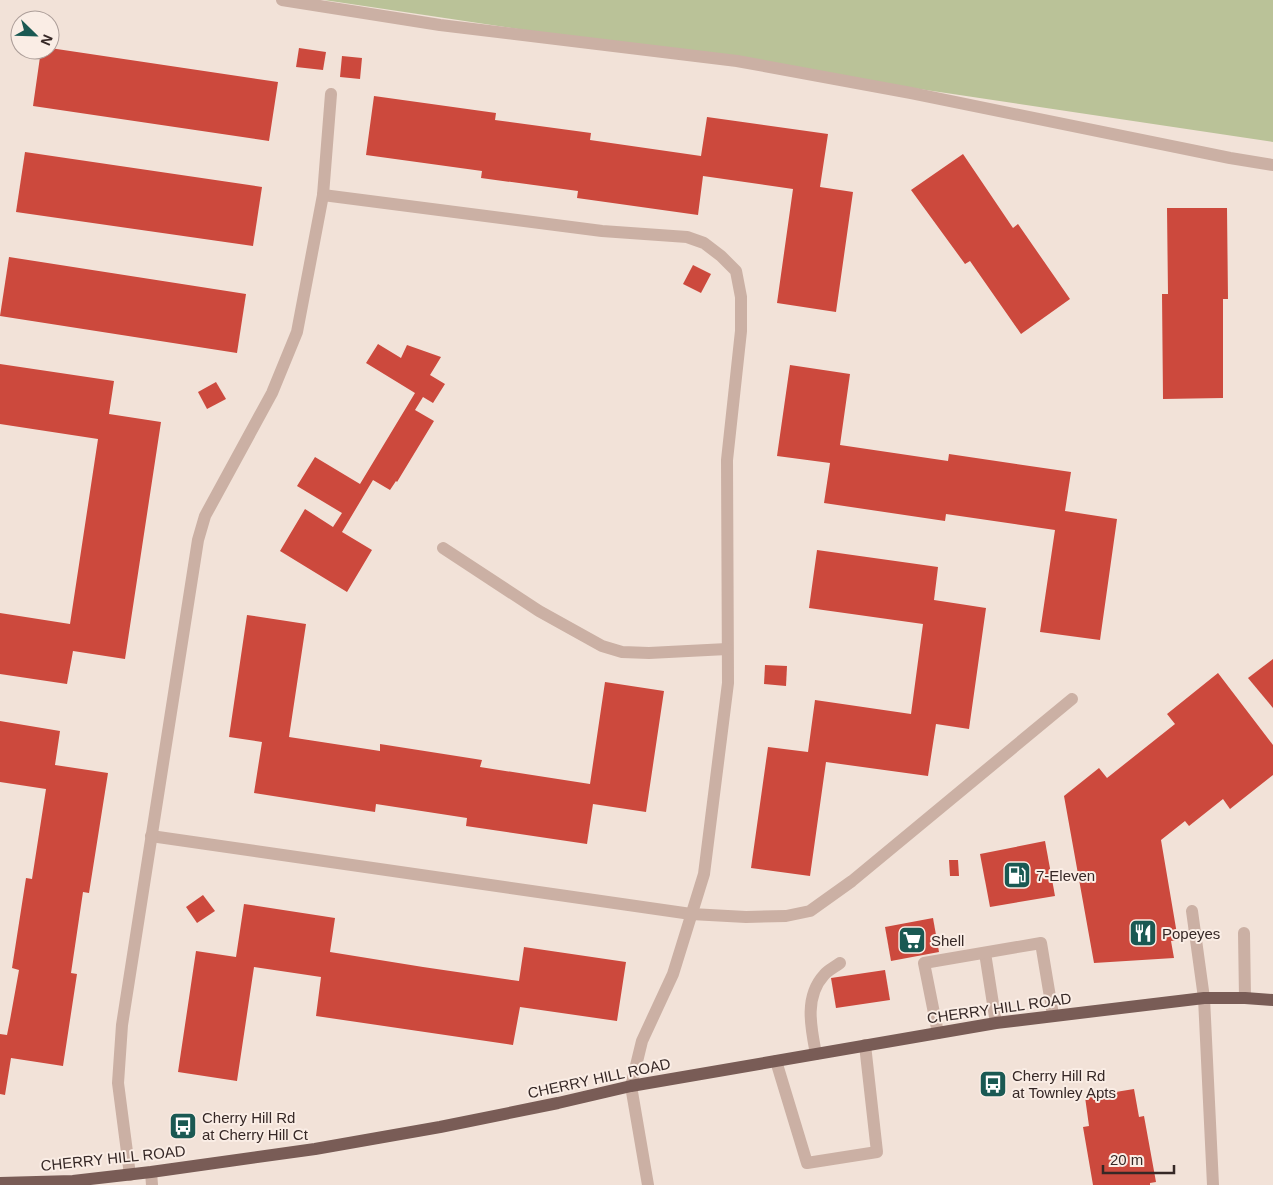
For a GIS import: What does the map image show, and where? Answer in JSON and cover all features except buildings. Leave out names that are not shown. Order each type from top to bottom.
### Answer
[{"type":"main road","name":"CHERRY HILL ROAD","points":[[0,1183],[74,1181],[130,1175],[152,1179],[440,1128],[631,1086],[996,1023],[1204,998],[1273,1000]]},
{"type":"street","points":[[282,0],[440,25],[737,61],[911,93],[1230,158],[1273,165]]},
{"type":"street","points":[[130,1175],[118,1083],[122,1025],[198,540],[205,516],[272,393],[297,332],[323,195],[331,94]]},
{"type":"street","points":[[323,195],[602,230],[687,236],[704,242],[736,271],[741,297],[741,331],[726,460],[728,683],[704,874],[673,974],[642,1042],[631,1086],[648,1185]]},
{"type":"street","points":[[443,548],[539,611],[602,646],[622,652],[649,654],[728,649]]},
{"type":"street","points":[[151,836],[691,914],[746,917],[778,916],[810,910],[852,881],[1072,699]]},
{"type":"street","points":[[1192,911],[1204,998],[1213,1185]]},
{"type":"street","points":[[1244,934],[1245,998]]},
{"type":"street","points":[[938,1033],[924,963],[1041,943],[1053,1016]]},
{"type":"street","points":[[985,953],[996,1023]]},
{"type":"street","points":[[816,1054],[810,1018],[813,995],[824,975],[840,963]]},
{"type":"street","points":[[776,1061],[807,1163],[877,1152],[865,1045]]},
{"type":"green space","points":[[324,0],[1273,0],[1273,142]]},
{"type":"place","name":"7-Eleven","points":[[1017,875]]},
{"type":"place","name":"Popeyes","points":[[1143,933]]},
{"type":"place","name":"Shell","points":[[912,940]]},
{"type":"place","name":"Cherry Hill Rd at Townley Apts","points":[[993,1084]]},
{"type":"place","name":"Cherry Hill Rd at Cherry Hill Ct","points":[[183,1126]]}]
